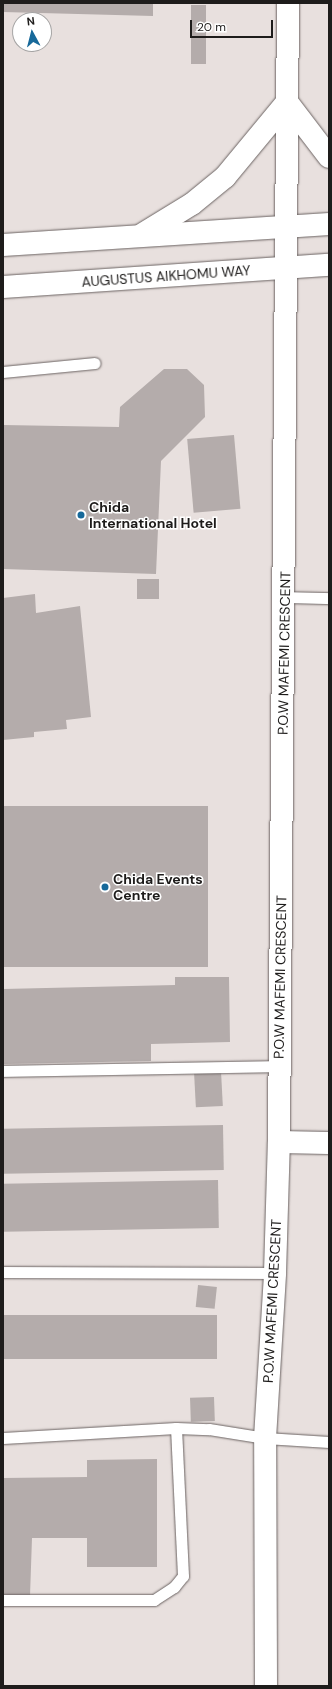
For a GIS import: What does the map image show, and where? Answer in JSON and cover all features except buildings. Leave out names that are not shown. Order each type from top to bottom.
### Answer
[{"type":"street","name":"P.O.W MAFEMI CRESCENT","points":[[266,1686],[265,1438],[275,1273],[279,1142],[288,268],[286,226],[286,102],[288,3]]},
{"type":"street","points":[[140,236],[192,204],[225,177],[286,102],[329,157]]},
{"type":"street","points":[[3,245],[329,224]]},
{"type":"street","name":"AUGUSTUS AIKHOMU WAY","points":[[3,287],[329,265]]},
{"type":"street","points":[[279,1142],[329,1143]]},
{"type":"lane","points":[[3,372],[95,363]]},
{"type":"lane","points":[[284,597],[329,598]]},
{"type":"lane","points":[[3,1071],[279,1066]]},
{"type":"lane","points":[[3,1272],[275,1273]]},
{"type":"lane","points":[[3,1600],[154,1600],[174,1587],[183,1576],[176,1428]]},
{"type":"lane","points":[[3,1438],[176,1428],[209,1429],[265,1438],[329,1442]]},
{"type":"place","name":"Chida International Hotel","points":[[81,515]]},
{"type":"place","name":"Chida Events Centre","points":[[105,887]]}]
